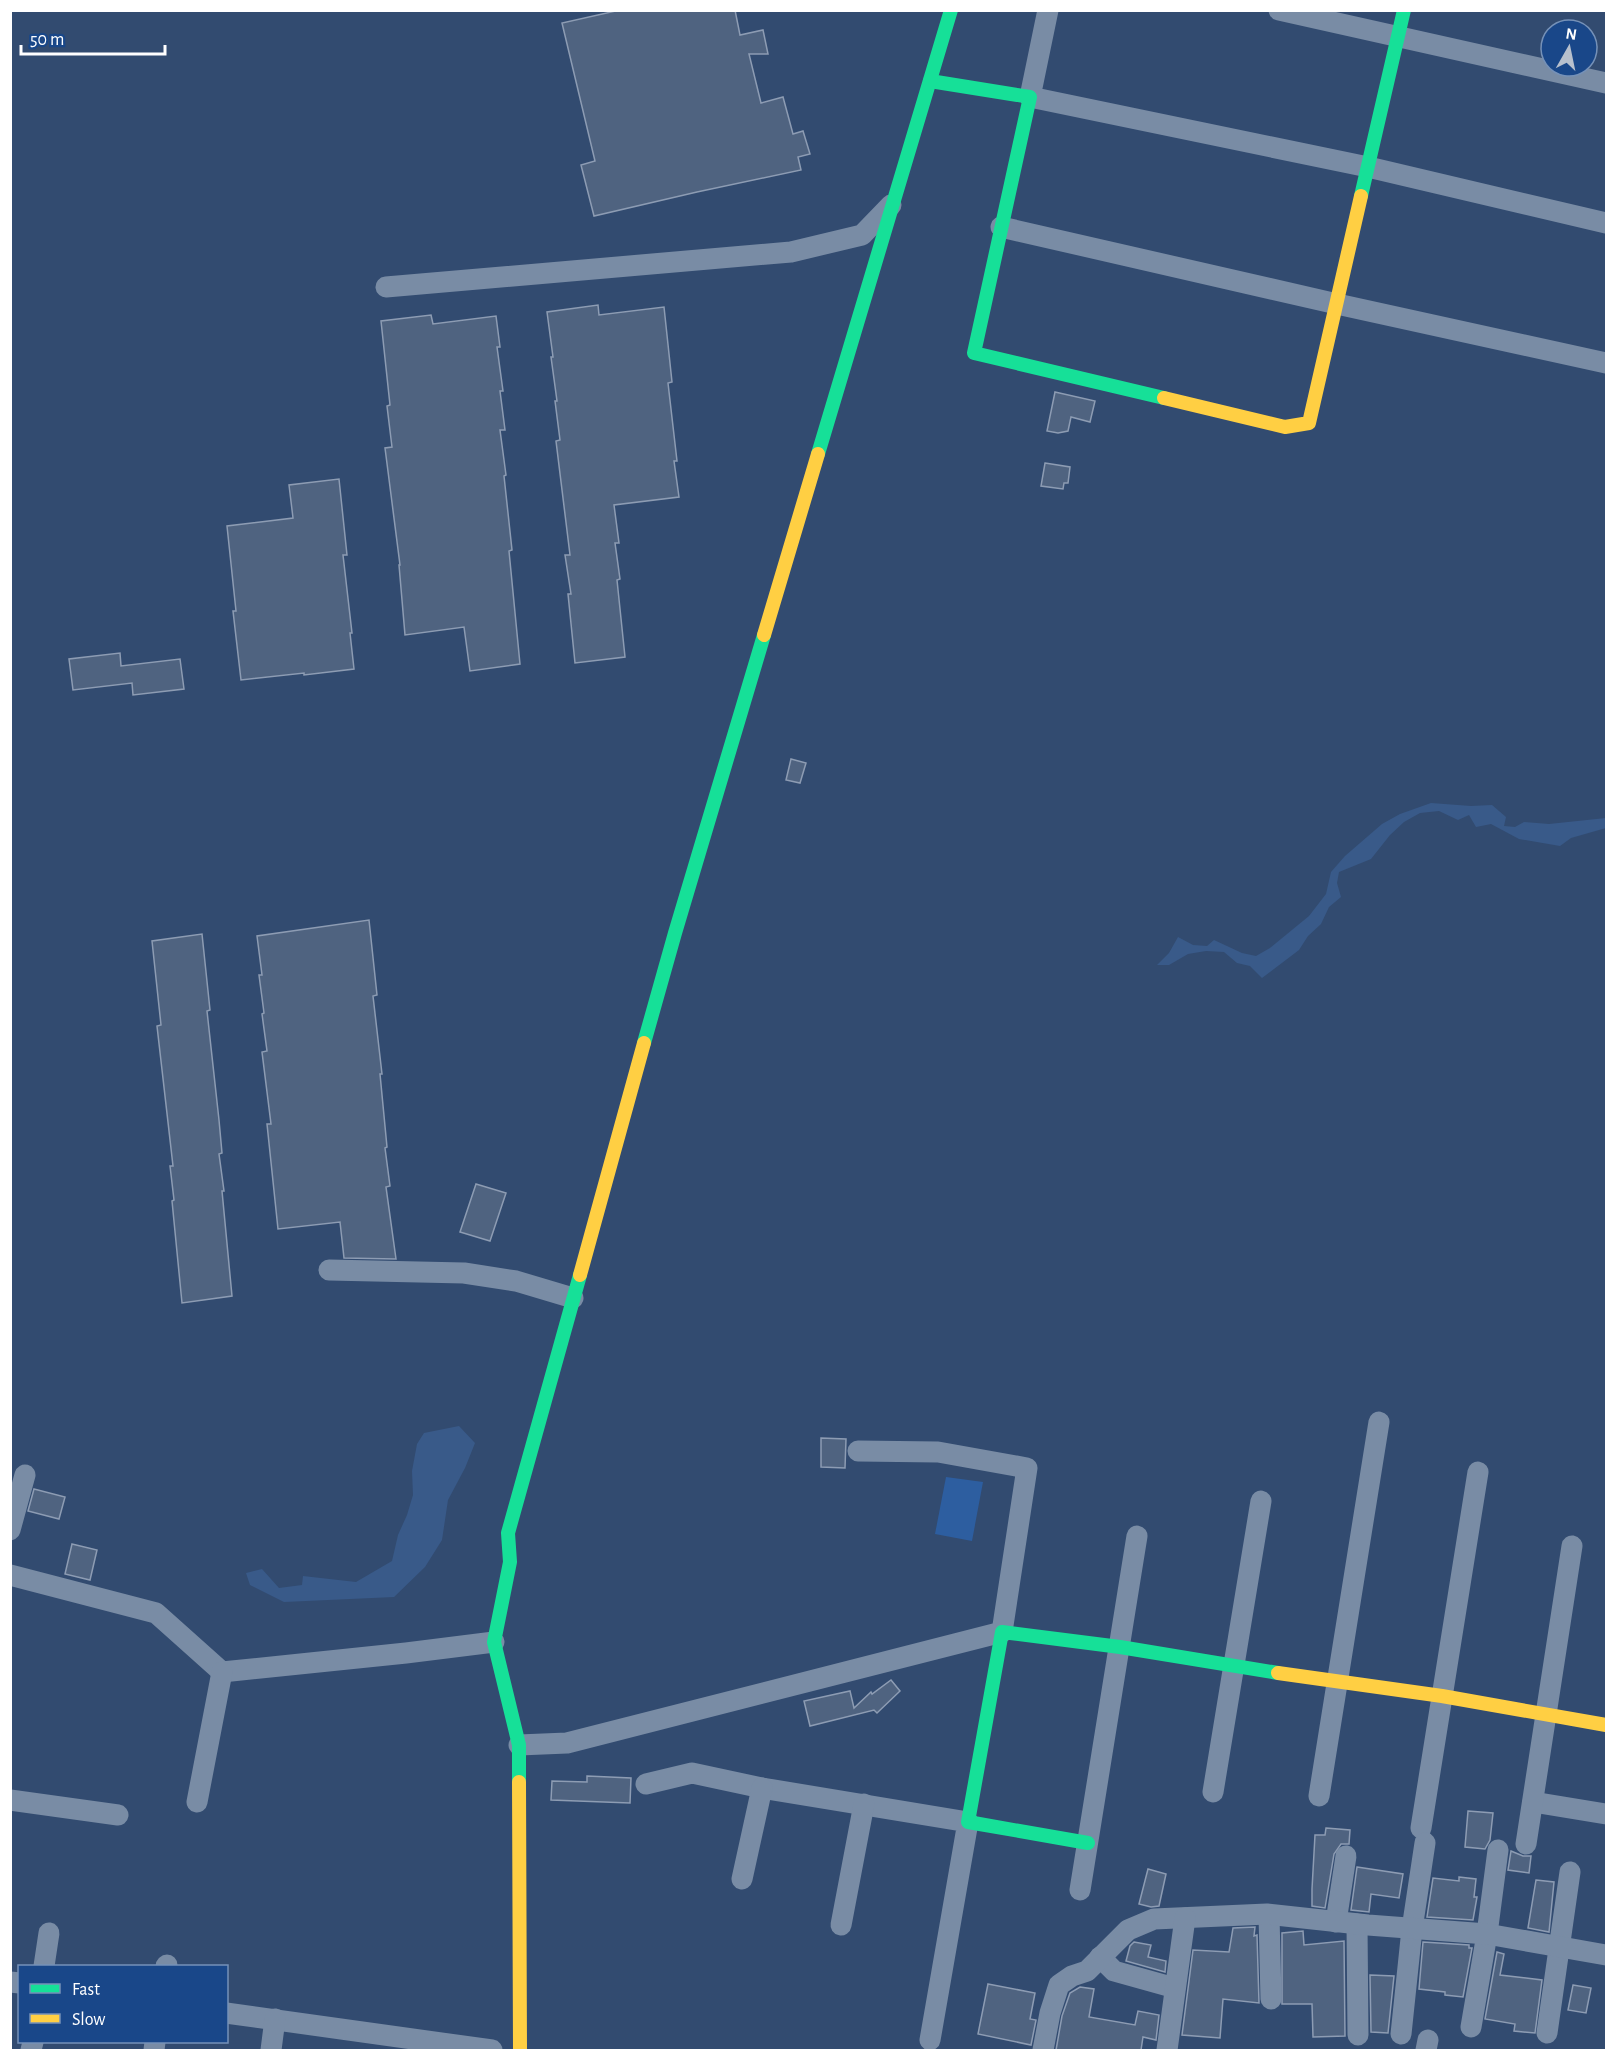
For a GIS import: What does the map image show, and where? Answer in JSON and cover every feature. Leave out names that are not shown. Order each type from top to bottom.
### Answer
[{"type":"street","points":[[520,2050],[519,1745],[494,1642],[510,1562],[508,1533],[675,933],[951,10]]},
{"type":"street","points":[[1048,10],[974,353],[1285,427],[1309,423],[1404,10]]},
{"type":"street","points":[[1279,10],[1606,83]]},
{"type":"street","points":[[930,81],[1030,97],[1368,168],[1606,223]]},
{"type":"street","points":[[386,287],[791,252],[862,235],[892,204]]},
{"type":"street","points":[[1001,227],[1606,363]]},
{"type":"street","points":[[329,1270],[464,1274],[516,1281],[573,1298]]},
{"type":"street","points":[[1319,1796],[1339,1683],[1379,1422]]},
{"type":"street","points":[[858,1451],[938,1452],[1027,1468],[1002,1632],[930,2040]]},
{"type":"street","points":[[1401,2034],[1423,1835],[1442,1696],[1478,1472]]},
{"type":"street","points":[[10,1530],[25,1475]]},
{"type":"street","points":[[1213,1792],[1261,1502]]},
{"type":"street","points":[[1080,1890],[1137,1536]]},
{"type":"street","points":[[1526,1844],[1572,1546]]},
{"type":"street","points":[[10,1575],[156,1613],[222,1672],[494,1642]]},
{"type":"street","points":[[519,1745],[567,1743],[1002,1632],[1120,1647],[1339,1683],[1442,1696],[1606,1725]]},
{"type":"street","points":[[197,1802],[222,1672]]},
{"type":"street","points":[[646,1784],[692,1773],[762,1788],[1088,1843]]},
{"type":"street","points":[[742,1878],[762,1788]]},
{"type":"street","points":[[10,1800],[118,1815]]},
{"type":"street","points":[[1533,1802],[1606,1814]]},
{"type":"street","points":[[842,1925],[864,1804]]},
{"type":"street","points":[[1471,2027],[1498,1850]]},
{"type":"street","points":[[1346,1856],[1347,1923],[1358,2034]]},
{"type":"street","points":[[1544,2042],[1570,1872]]},
{"type":"street","points":[[1269,1915],[1271,2000]]},
{"type":"street","points":[[1043,2050],[1050,2013],[1059,1985],[1072,1976],[1087,1971],[1128,1930],[1154,1919],[1269,1915],[1487,1934],[1606,1955]]},
{"type":"street","points":[[1167,2050],[1185,1918]]},
{"type":"street","points":[[44,1965],[49,1932]]},
{"type":"street","points":[[1100,1957],[1114,1971],[1175,1988]]},
{"type":"street","points":[[228,2013],[492,2050]]},
{"type":"street","points":[[271,2050],[275,2019]]},
{"type":"shaded area","points":[[1431,803],[1492,805],[1506,817],[1504,826],[1515,827],[1524,822],[1549,824],[1606,818],[1606,828],[1571,838],[1560,846],[1519,839],[1491,824],[1476,827],[1469,815],[1458,820],[1439,811],[1420,813],[1404,822],[1390,835],[1371,859],[1339,872],[1337,883],[1341,897],[1329,907],[1321,924],[1308,936],[1299,950],[1262,978],[1250,966],[1237,963],[1224,952],[1206,951],[1188,954],[1169,965],[1157,965],[1169,953],[1178,937],[1193,945],[1207,946],[1214,940],[1242,953],[1256,956],[1270,948],[1309,916],[1326,894],[1331,872],[1345,856],[1382,824],[1400,814]]},
{"type":"shaded area","points":[[459,1426],[475,1443],[448,1500],[442,1540],[425,1567],[394,1597],[284,1602],[250,1585],[246,1573],[262,1569],[279,1588],[302,1585],[303,1576],[356,1582],[392,1561],[398,1535],[413,1495],[412,1471],[417,1444],[424,1433]]},
{"type":"shaded area","points":[[946,1477],[983,1482],[972,1541],[935,1534]]},
{"type":"building","points":[[620,10],[735,10],[740,35],[763,30],[768,54],[749,54],[761,103],[783,97],[793,134],[803,131],[810,154],[798,157],[801,170],[594,216],[581,165],[595,161],[562,23]]},
{"type":"building","points":[[598,305],[599,315],[664,307],[672,382],[668,383],[677,461],[674,461],[679,497],[614,505],[619,543],[615,543],[620,579],[617,580],[625,657],[575,663],[568,594],[571,594],[565,555],[570,555],[556,441],[560,440],[547,312]]},
{"type":"building","points":[[431,315],[433,324],[496,316],[500,347],[497,347],[503,391],[500,391],[505,430],[500,430],[506,475],[504,476],[512,550],[509,551],[520,664],[470,671],[464,627],[405,635],[400,565],[385,448],[392,447],[381,321]]},
{"type":"building","points":[[1055,392],[1095,401],[1090,422],[1071,417],[1068,431],[1058,433],[1047,431]]},
{"type":"building","points":[[1045,463],[1070,467],[1068,483],[1064,483],[1063,489],[1041,486]]},
{"type":"building","points":[[339,479],[347,555],[343,555],[354,669],[241,680],[227,526],[293,518],[289,485]]},
{"type":"building","points":[[120,653],[121,666],[180,659],[184,689],[133,695],[132,683],[73,690],[69,659]]},
{"type":"building","points":[[791,759],[806,763],[800,783],[786,780]]},
{"type":"building","points":[[369,920],[377,995],[373,996],[382,1074],[380,1074],[387,1147],[385,1148],[390,1186],[386,1187],[396,1259],[344,1258],[340,1222],[278,1229],[267,1124],[271,1124],[262,1052],[267,1051],[257,936]]},
{"type":"building","points":[[202,934],[210,1010],[207,1011],[222,1153],[219,1154],[232,1296],[182,1303],[172,1201],[174,1200],[170,1166],[173,1166],[157,1026],[161,1025],[152,941]]},
{"type":"building","points":[[476,1184],[506,1193],[490,1241],[460,1232]]},
{"type":"building","points":[[821,1438],[846,1439],[845,1468],[821,1467]]},
{"type":"building","points":[[34,1489],[65,1497],[59,1519],[28,1511]]},
{"type":"building","points":[[72,1544],[97,1550],[90,1580],[65,1574]]},
{"type":"building","points":[[891,1680],[900,1691],[877,1713],[874,1710],[810,1726],[804,1701],[850,1691],[854,1708],[871,1692],[872,1694]]},
{"type":"building","points":[[587,1776],[631,1778],[630,1803],[551,1800],[552,1781],[587,1782]]},
{"type":"building","points":[[1468,1811],[1493,1813],[1490,1840],[1485,1849],[1465,1847]]},
{"type":"building","points":[[1326,1828],[1350,1830],[1349,1844],[1341,1844],[1334,1854],[1325,1908],[1312,1906],[1312,1889],[1315,1835],[1325,1835]]},
{"type":"building","points":[[1511,1851],[1523,1856],[1531,1856],[1529,1873],[1508,1870]]},
{"type":"building","points":[[1357,1867],[1403,1874],[1399,1898],[1371,1894],[1369,1912],[1351,1910]]},
{"type":"building","points":[[1148,1869],[1166,1874],[1159,1906],[1139,1904]]},
{"type":"building","points":[[1459,1877],[1476,1879],[1474,1897],[1477,1897],[1473,1920],[1427,1917],[1433,1878],[1459,1881]]},
{"type":"building","points":[[1536,1880],[1554,1882],[1549,1932],[1528,1928]]},
{"type":"building","points":[[1255,1927],[1259,2003],[1223,1999],[1220,2038],[1182,2035],[1193,1950],[1229,1952],[1233,1928]]},
{"type":"building","points":[[1303,1931],[1304,1945],[1344,1941],[1345,2036],[1313,2037],[1312,2004],[1282,2004],[1282,1933]]},
{"type":"building","points":[[1134,1942],[1151,1945],[1148,1957],[1166,1961],[1165,1972],[1126,1961],[1130,1946]]},
{"type":"building","points":[[1423,1942],[1469,1945],[1469,1948],[1472,1948],[1463,1997],[1419,1989]]},
{"type":"building","points":[[1497,1952],[1504,1954],[1500,1975],[1542,1980],[1535,2033],[1514,2031],[1515,2024],[1485,2019]]},
{"type":"building","points":[[1370,1975],[1394,1976],[1388,2033],[1371,2032]]},
{"type":"building","points":[[988,1984],[1035,1993],[1030,2019],[1036,2020],[1031,2045],[978,2034]]},
{"type":"building","points":[[1573,1985],[1591,1988],[1586,2013],[1568,2010]]},
{"type":"building","points":[[1080,1987],[1094,1989],[1089,2017],[1135,2025],[1138,2011],[1159,2015],[1156,2040],[1143,2037],[1141,2050],[1056,2050],[1062,2016],[1070,1993]]},
{"type":"traffic: fast","points":[[818,454],[951,10]]},
{"type":"traffic: fast","points":[[1361,196],[1404,10]]},
{"type":"traffic: fast","points":[[930,81],[1030,97],[974,353],[1164,398]]},
{"type":"traffic: fast","points":[[644,1043],[764,635]]},
{"type":"traffic: fast","points":[[519,1782],[519,1745],[494,1642],[510,1562],[508,1533],[580,1275]]},
{"type":"traffic: fast","points":[[1088,1843],[968,1822],[1002,1632],[1120,1647],[1278,1673]]},
{"type":"traffic: slow","points":[[1164,398],[1285,427],[1309,423],[1361,196]]},
{"type":"traffic: slow","points":[[764,635],[818,454]]},
{"type":"traffic: slow","points":[[580,1275],[644,1043]]},
{"type":"traffic: slow","points":[[1278,1673],[1442,1696],[1606,1725]]},
{"type":"traffic: slow","points":[[519,1782],[520,2050]]}]
